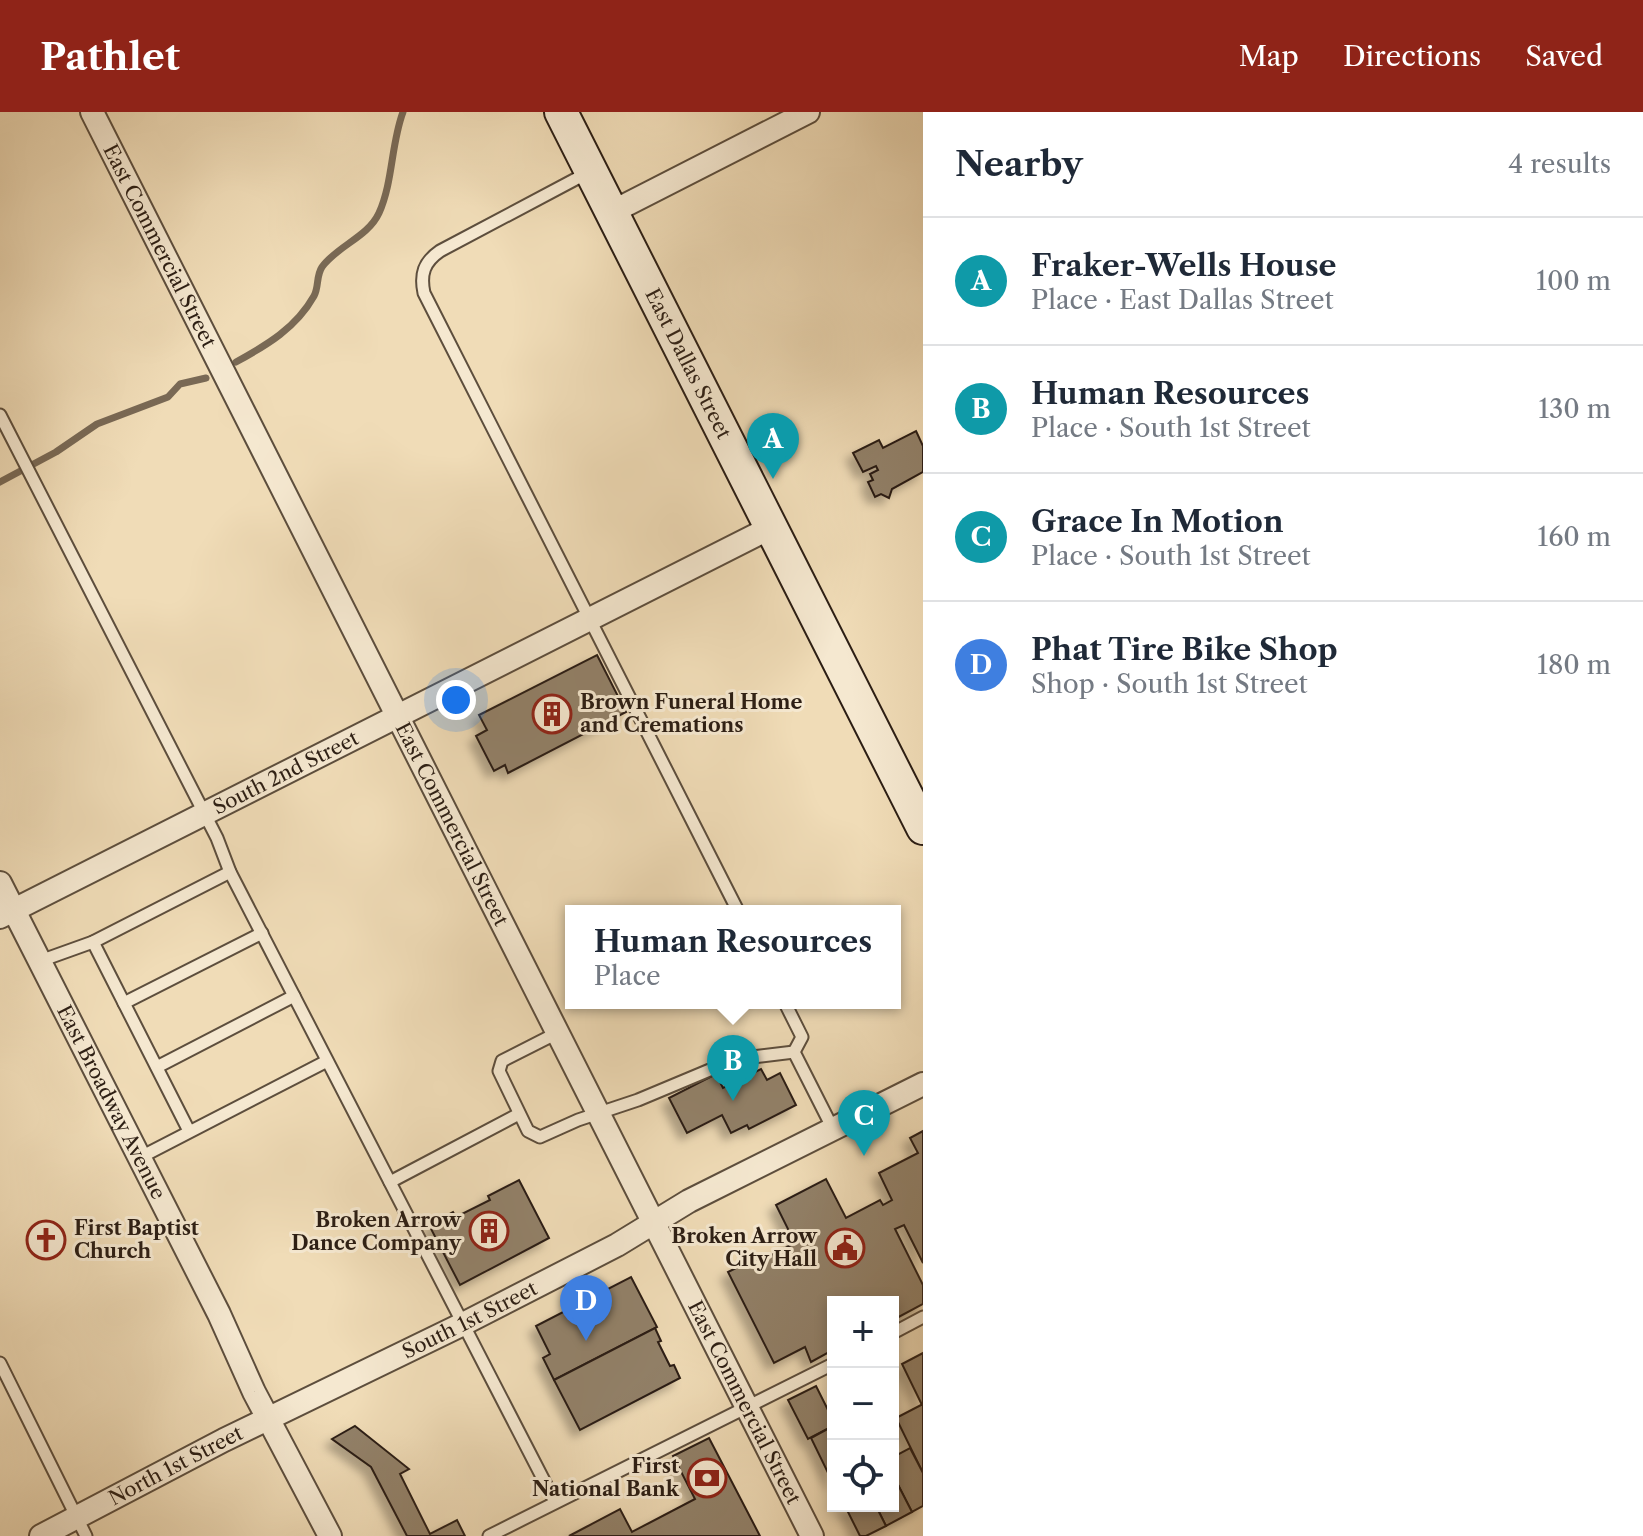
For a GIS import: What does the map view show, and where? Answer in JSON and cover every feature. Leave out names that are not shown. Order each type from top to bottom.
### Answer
[{"type":"street","name":"East Commercial Street","points":[[92,112],[812,1536]]},
{"type":"street","name":"East Dallas Street","points":[[561,112],[923,828]]},
{"type":"street","points":[[612,212],[808,112]]},
{"type":"street","name":"South 2nd Street","points":[[7,913],[770,528]]},
{"type":"street","name":"East Broadway Avenue","points":[[0,883],[7,913],[40,961],[330,1536]]},
{"type":"street","name":"South 1st Street","points":[[269,1419],[463,1324],[617,1245],[689,1201],[923,1084]]},
{"type":"street","name":"North 1st Street","points":[[41,1536],[81,1527],[224,1440],[269,1419]]},
{"type":"lane","points":[[591,172],[440,251],[426,264],[421,281],[424,293],[735,905]]},
{"type":"lane","points":[[0,415],[205,813],[230,872],[555,1502]]},
{"type":"lane","points":[[40,961],[93,942],[230,872]]},
{"type":"lane","points":[[124,1003],[262,933]]},
{"type":"lane","points":[[93,942],[189,1131]]},
{"type":"lane","points":[[157,1067],[294,996]]},
{"type":"lane","points":[[788,1009],[802,1037],[794,1052]]},
{"type":"lane","points":[[557,1033],[502,1061],[499,1077],[528,1131],[540,1137],[736,1059],[794,1052]]},
{"type":"lane","points":[[794,1052],[833,1129]]},
{"type":"lane","points":[[139,1158],[327,1061]]},
{"type":"lane","points":[[390,1182],[519,1114]]},
{"type":"lane","points":[[899,1330],[923,1317]]},
{"type":"lane","points":[[0,1363],[81,1527]]},
{"type":"lane","points":[[489,1536],[827,1367]]},
{"type":"building","points":[[916,431],[923,446],[923,472],[892,489],[889,498],[881,494],[875,497],[868,482],[873,480],[870,474],[878,470],[876,466],[863,472],[853,453],[879,440],[883,448]]},
{"type":"building","name":"Brown Funeral Home and Cremations","points":[[597,655],[626,712],[508,773],[505,765],[494,771],[476,736],[487,730],[479,715]]},
{"type":"building","points":[[761,1069],[767,1080],[780,1073],[796,1105],[749,1129],[747,1125],[731,1133],[722,1115],[687,1133],[669,1098],[716,1074],[723,1088]]},
{"type":"building","name":"Broken Arrow City Hall","points":[[923,1131],[923,1263],[904,1225],[895,1229],[923,1285],[923,1304],[899,1317],[899,1296],[827,1296],[827,1353],[811,1362],[805,1347],[774,1363],[728,1272],[795,1243],[776,1205],[826,1179],[846,1218],[880,1200],[883,1205],[892,1200],[879,1173],[918,1153],[910,1138]]},
{"type":"building","name":"Broken Arrow Dance Company","points":[[519,1180],[549,1238],[460,1285],[429,1225],[453,1212],[456,1217],[490,1200],[488,1196]]},
{"type":"building","points":[[631,1277],[657,1327],[554,1380],[543,1358],[550,1354],[536,1326]]},
{"type":"building","points":[[655,1328],[670,1366],[674,1365],[680,1378],[580,1430],[554,1380]]},
{"type":"building","points":[[923,1353],[923,1404],[922,1405],[902,1364]]},
{"type":"building","points":[[816,1386],[827,1408],[827,1429],[808,1439],[788,1400]]},
{"type":"building","points":[[923,1404],[923,1473],[899,1424],[899,1416]]},
{"type":"building","points":[[355,1426],[409,1469],[400,1474],[430,1534],[457,1520],[465,1536],[407,1536],[371,1467],[332,1439]]},
{"type":"building","points":[[827,1429],[827,1471],[811,1438]]},
{"type":"building","name":"First National Bank","points":[[709,1438],[760,1536],[569,1536],[620,1509],[632,1532],[695,1499],[673,1456]]},
{"type":"building","points":[[910,1448],[923,1473],[923,1506],[912,1512],[899,1487],[899,1454]]},
{"type":"building","points":[[899,1487],[912,1512],[886,1526],[879,1512],[899,1512]]},
{"type":"building","points":[[848,1512],[879,1512],[886,1526],[860,1536]]},
{"type":"waterway","points":[[236,362],[270,342],[299,317],[314,296],[322,267],[374,221],[384,201],[403,112]]},
{"type":"waterway","points":[[0,482],[56,452],[97,424],[168,397],[180,384],[206,378]]},
{"type":"place","name":"Fraker-Wells House","points":[[773,479]]},
{"type":"place","name":"Brown Funeral Home and Cremations","points":[[552,714]]},
{"type":"place","name":"Human Resources","points":[[733,1101]]},
{"type":"place","name":"Grace In Motion","points":[[864,1156]]},
{"type":"place","name":"Broken Arrow Dance Company","points":[[489,1231]]},
{"type":"place","name":"First Baptist Church","points":[[46,1240]]},
{"type":"place","name":"Broken Arrow City Hall","points":[[845,1248]]},
{"type":"place","name":"Phat Tire Bike Shop","points":[[586,1341]]},
{"type":"place","name":"First National Bank","points":[[707,1478]]}]
